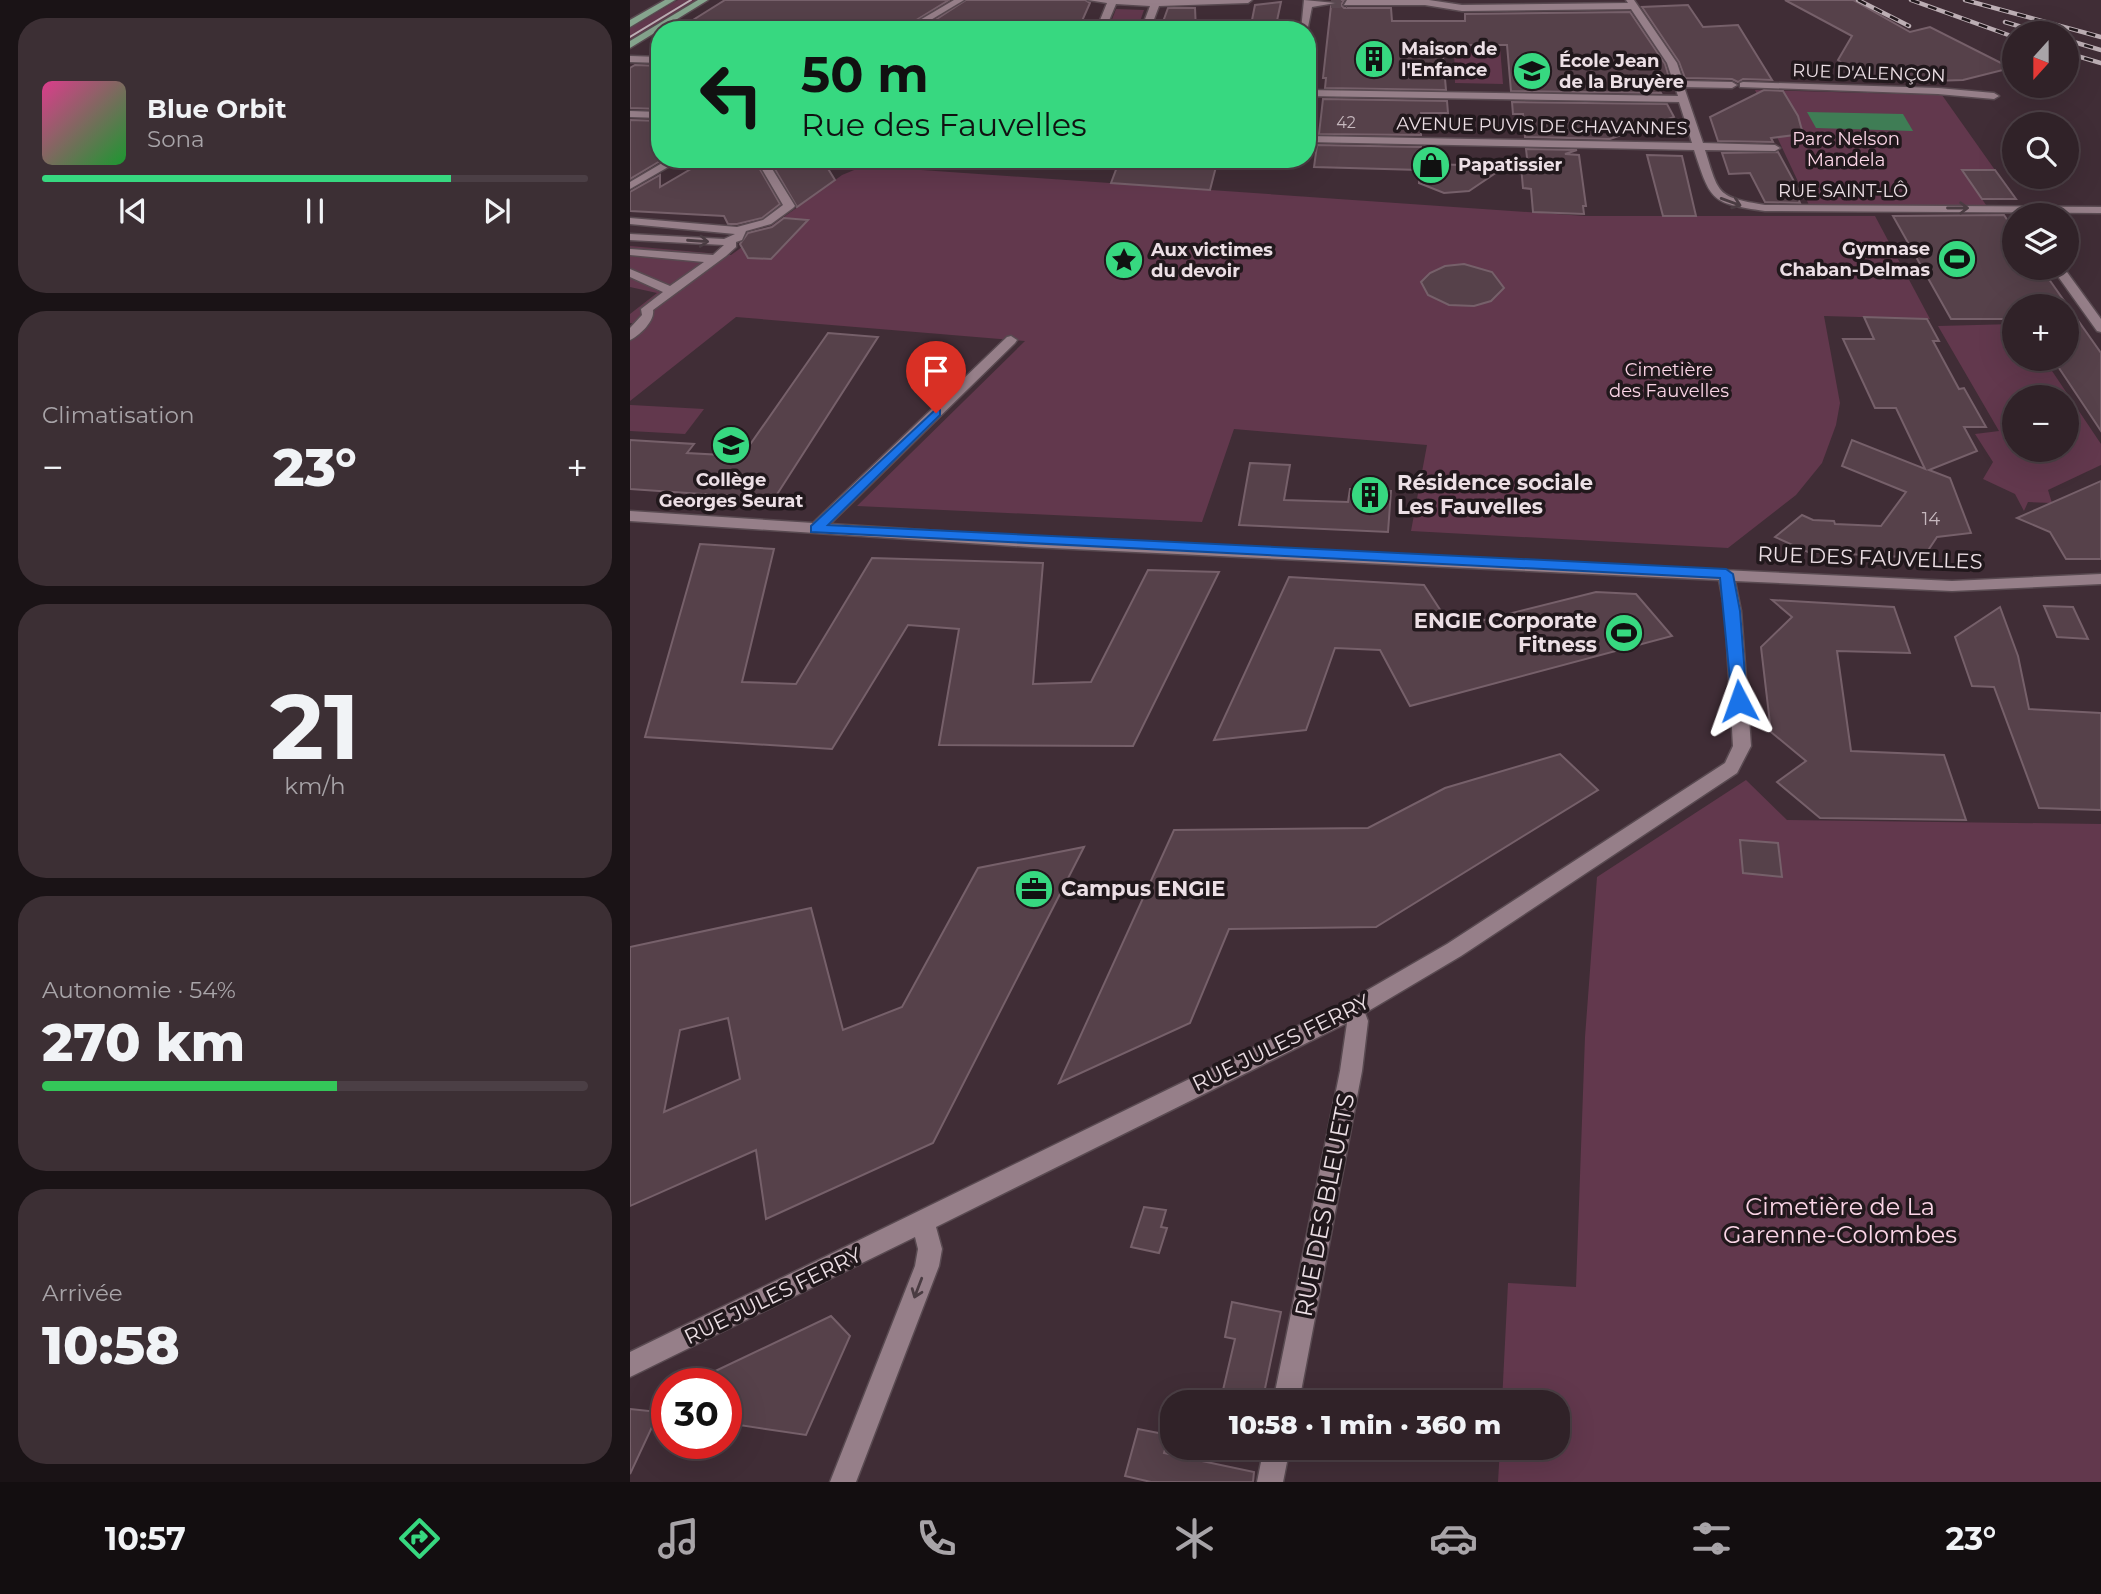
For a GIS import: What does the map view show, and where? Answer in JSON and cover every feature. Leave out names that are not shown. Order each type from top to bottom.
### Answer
[{"type":"main road","points":[[630,24],[671,0]]},
{"type":"main road","points":[[669,21],[704,0]]},
{"type":"main road","points":[[630,45],[651,32]]},
{"type":"street","points":[[923,21],[960,0]]},
{"type":"street","points":[[1092,0],[1155,4],[1248,0]]},
{"type":"street","points":[[1104,21],[1112,2]]},
{"type":"street","points":[[1306,21],[1308,2],[1331,3]]},
{"type":"street","points":[[1347,3],[1632,3]]},
{"type":"street","name":"RUE SAINT-LÔ","points":[[1632,3],[1672,63],[1712,190],[1728,202],[1745,206],[2002,212]]},
{"type":"street","points":[[1148,21],[1155,4]]},
{"type":"street","points":[[630,59],[651,60]]},
{"type":"street","name":"RUE D'ALENÇON","points":[[1679,84],[1974,92],[1994,96]]},
{"type":"street","points":[[1316,93],[1684,99]]},
{"type":"street","points":[[630,114],[651,115]]},
{"type":"street","name":"AVENUE PUVIS DE CHAVANNES","points":[[1316,129],[1697,142],[1775,148]]},
{"type":"street","name":"AVENUE PUVIS DE CHAVANNES","points":[[1316,139],[1697,142]]},
{"type":"street","points":[[630,186],[661,168]]},
{"type":"street","points":[[632,224],[738,230],[767,222],[789,206],[766,168]]},
{"type":"street","name":"RUE SAINT-LÔ","points":[[2079,211],[2101,210]]},
{"type":"street","points":[[630,237],[730,241],[740,236],[738,230]]},
{"type":"street","points":[[630,336],[648,316],[647,309],[716,259],[730,247],[730,241]]},
{"type":"street","points":[[630,252],[716,259]]},
{"type":"street","points":[[630,273],[671,291]]},
{"type":"street","points":[[2067,280],[2101,328]]},
{"type":"street","points":[[816,529],[1011,340]]},
{"type":"street","name":"RUE DES FAUVELLES","points":[[630,516],[816,529],[1952,586],[2101,579]]},
{"type":"street","name":"RUE JULES FERRY","points":[[630,1366],[1352,1010],[1454,950],[1731,768],[1742,746],[1733,611],[1726,574]]},
{"type":"street","name":"RUE DES BLEUETS","points":[[1288,1390],[1351,1071],[1358,1021],[1352,1010]]},
{"type":"street","points":[[843,1482],[927,1266],[930,1249],[923,1223]]},
{"type":"street","points":[[1270,1482],[1274,1460]]},
{"type":"green space","points":[[678,0],[698,0],[663,21],[651,21],[651,28],[630,41],[630,28]]},
{"type":"green space","points":[[1116,9],[1144,10],[1140,21],[1111,21]]},
{"type":"green space","points":[[1454,46],[1500,47],[1503,84],[1455,83]]},
{"type":"green space","name":"Parc Nelson Mandela","points":[[1755,90],[1942,95],[1995,170],[1963,171],[1986,205],[1809,205]]},
{"type":"green space","name":"Cimetière des Fauvelles","points":[[859,168],[893,168],[1585,216],[1875,216],[1930,319],[1824,316],[1840,403],[1836,425],[1822,463],[1796,495],[1728,548],[1411,531],[1427,445],[1234,429],[1202,522],[857,506],[1025,341],[736,317],[630,401],[630,328],[635,324],[630,323],[630,314],[657,293],[630,287],[630,246],[731,255],[842,175]]},
{"type":"green space","points":[[2002,324],[2002,371],[2052,371],[2061,385],[2002,385],[2002,462],[2079,462],[2079,411],[2101,444],[2101,465],[2048,490],[2052,503],[2028,502],[2024,511],[2015,494],[1983,479],[1993,462],[1975,434],[1999,431],[1938,326]]},
{"type":"green space","points":[[630,405],[704,409],[685,434],[630,431]]},
{"type":"green space","name":"Cimetière de La Garenne-Colombes","points":[[1746,780],[1787,820],[2101,824],[2101,1482],[1498,1482],[1499,1460],[1570,1460],[1570,1390],[1503,1390],[1508,1283],[1576,1287],[1585,1037],[1597,877]]},
{"type":"shaded area","points":[[1807,112],[1903,114],[1913,131],[1816,128]]},
{"type":"building","points":[[725,0],[949,0],[915,21],[691,21]]},
{"type":"building","points":[[966,0],[1085,0],[1090,3],[1082,21],[934,21]]},
{"type":"building","points":[[1332,0],[1344,0],[1341,5],[1344,8],[1391,8],[1392,21],[1465,21],[1465,14],[1630,12],[1665,64],[1670,81],[1654,80],[1661,93],[1511,91],[1507,45],[1442,45],[1446,90],[1325,88],[1326,78],[1323,78],[1331,6],[1338,3]]},
{"type":"building","points":[[1785,0],[1853,0],[1910,32],[1930,27],[2002,63],[2002,70],[1963,80],[1932,81],[1863,75],[1838,60],[1852,36]]},
{"type":"building","points":[[1281,2],[1277,21],[1252,21],[1255,5]]},
{"type":"building","points":[[1688,5],[1703,27],[1738,25],[1772,80],[1743,79],[1738,82],[1732,79],[1685,78],[1679,62],[1642,7]]},
{"type":"building","points":[[1168,8],[1195,8],[1196,21],[1163,21]]},
{"type":"building","points":[[635,65],[651,66],[651,109],[630,108],[630,68]]},
{"type":"building","points":[[1764,90],[1783,91],[1798,116],[1803,134],[1771,138],[1773,142],[1718,141],[1710,117]]},
{"type":"building","points":[[1323,99],[1447,101],[1448,113],[1421,113],[1421,135],[1319,134]]},
{"type":"building","points":[[1512,102],[1667,104],[1674,117],[1610,139],[1525,137],[1523,114],[1513,114]]},
{"type":"building","points":[[630,120],[651,121],[651,166],[630,179]]},
{"type":"building","points":[[1317,145],[1421,147],[1421,164],[1506,166],[1469,191],[1444,193],[1419,183],[1420,170],[1316,167]]},
{"type":"building","points":[[1526,149],[1577,150],[1565,154],[1579,155],[1586,206],[1583,206],[1584,214],[1533,212],[1531,189],[1523,188],[1521,166],[1528,166]]},
{"type":"building","points":[[1778,152],[1803,198],[1798,198],[1800,203],[1765,202],[1750,173],[1729,174],[1722,153]]},
{"type":"building","points":[[1647,155],[1682,156],[1696,216],[1663,216]]},
{"type":"building","points":[[693,168],[759,168],[780,204],[762,218],[737,224],[728,224],[724,216],[630,211],[630,192],[660,175],[660,187]]},
{"type":"building","points":[[774,168],[828,168],[835,180],[797,207]]},
{"type":"building","points":[[1117,168],[1216,168],[1210,190],[1111,183]]},
{"type":"building","points":[[1962,170],[1995,170],[2002,180],[2002,189],[2009,189],[2016,199],[1982,199]]},
{"type":"building","points":[[2002,215],[2002,280],[2049,280],[2059,294],[2002,294],[2002,319],[1951,319],[1893,216]]},
{"type":"building","points":[[784,218],[808,220],[771,259],[748,258],[740,244],[748,233],[772,227]]},
{"type":"building","points":[[1464,264],[1492,272],[1504,288],[1491,301],[1474,306],[1449,305],[1428,295],[1421,282],[1430,273],[1445,266]]},
{"type":"building","points":[[1864,317],[1927,319],[1939,341],[1933,341],[1959,389],[1964,388],[1986,427],[1964,427],[1977,451],[1929,470],[1950,478],[1971,533],[1937,537],[1923,558],[1808,552],[1775,537],[1802,515],[1813,520],[1834,521],[1835,524],[1881,526],[1906,492],[1842,466],[1852,440],[1925,469],[1896,408],[1875,408],[1843,339],[1874,339]]},
{"type":"building","points":[[2079,322],[2101,353],[2101,431],[2079,398],[2079,385],[2070,385],[2061,371],[2079,371]]},
{"type":"building","points":[[828,333],[878,337],[774,499],[630,489],[630,440],[694,444],[687,453],[742,456]]},
{"type":"building","name":"Résidence sociale Les Fauvelles","points":[[1250,463],[1290,465],[1284,500],[1348,502],[1350,489],[1391,491],[1388,532],[1239,525]]},
{"type":"building","points":[[2101,481],[2101,559],[2066,559],[2050,532],[2017,518]]},
{"type":"building","points":[[700,544],[774,549],[742,682],[796,684],[872,558],[1043,563],[1033,684],[1091,682],[1148,570],[1219,572],[1133,746],[939,745],[959,629],[908,625],[832,749],[645,737]]},
{"type":"building","points":[[1289,577],[1424,585],[1452,628],[1596,592],[1636,594],[1672,636],[1410,706],[1380,650],[1335,648],[1306,730],[1214,740]]},
{"type":"building","points":[[1772,600],[1894,607],[1910,653],[1837,651],[1851,751],[1944,755],[1966,820],[1820,818],[1777,782],[1806,761],[1771,732],[1761,647],[1792,617]]},
{"type":"building","points":[[2044,606],[2073,607],[2088,639],[2057,637]]},
{"type":"building","points":[[2000,607],[2018,656],[2029,709],[2101,713],[2101,810],[2039,808],[1994,687],[1972,686],[1955,637]]},
{"type":"building","points":[[1560,754],[1598,790],[1376,927],[1229,929],[1190,1023],[1059,1083],[1174,830],[1368,828],[1445,788]]},
{"type":"building","points":[[1740,840],[1778,843],[1782,877],[1743,873]]},
{"type":"building","points":[[1084,847],[933,1143],[766,1219],[756,1150],[630,1206],[630,947],[811,908],[843,1030],[902,1007],[978,868]],"holes":[[[728,1018],[740,1079],[664,1112],[680,1030]]]},
{"type":"building","points":[[1144,1207],[1166,1210],[1161,1227],[1167,1228],[1159,1253],[1131,1247]]},
{"type":"building","points":[[1232,1302],[1281,1312],[1265,1390],[1223,1390],[1235,1339],[1225,1337]]},
{"type":"building","points":[[831,1316],[850,1336],[806,1435],[742,1425],[742,1368],[722,1368]]},
{"type":"building","points":[[630,1409],[651,1411],[651,1429],[630,1474]]},
{"type":"building","points":[[1138,1429],[1160,1433],[1160,1460],[1197,1460],[1254,1472],[1253,1482],[1151,1482],[1125,1476]]},
{"type":"tunnel","points":[[1331,3],[1347,3]]},
{"type":"tram line","points":[[656,21],[691,0]]},
{"type":"tram line","points":[[630,37],[651,24]]},
{"type":"railway","points":[[1858,0],[1909,26]]},
{"type":"railway","points":[[1911,0],[2002,33]]},
{"type":"railway","points":[[1965,0],[2101,37]]},
{"type":"railway","points":[[2079,44],[2101,50]]},
{"type":"railway","points":[[2079,57],[2101,63]]},
{"type":"place","name":"Maison de l'Enfance","points":[[1374,59]]},
{"type":"place","name":"École Jean de la Bruyère","points":[[1532,71]]},
{"type":"place","name":"Papatissier","points":[[1431,165]]},
{"type":"place","name":"Gymnase Chaban-Delmas","points":[[1957,259]]},
{"type":"place","name":"Aux victimes du devoir","points":[[1124,260]]},
{"type":"place","name":"Collège Georges Seurat","points":[[731,445]]},
{"type":"place","name":"Résidence sociale Les Fauvelles","points":[[1370,495]]},
{"type":"place","name":"ENGIE Corporate Fitness","points":[[1624,633]]},
{"type":"place","name":"Campus ENGIE","points":[[1034,889]]},
{"type":"route","points":[[936,413],[816,529],[1031,542],[1726,574],[1733,611],[1739,701]]}]
